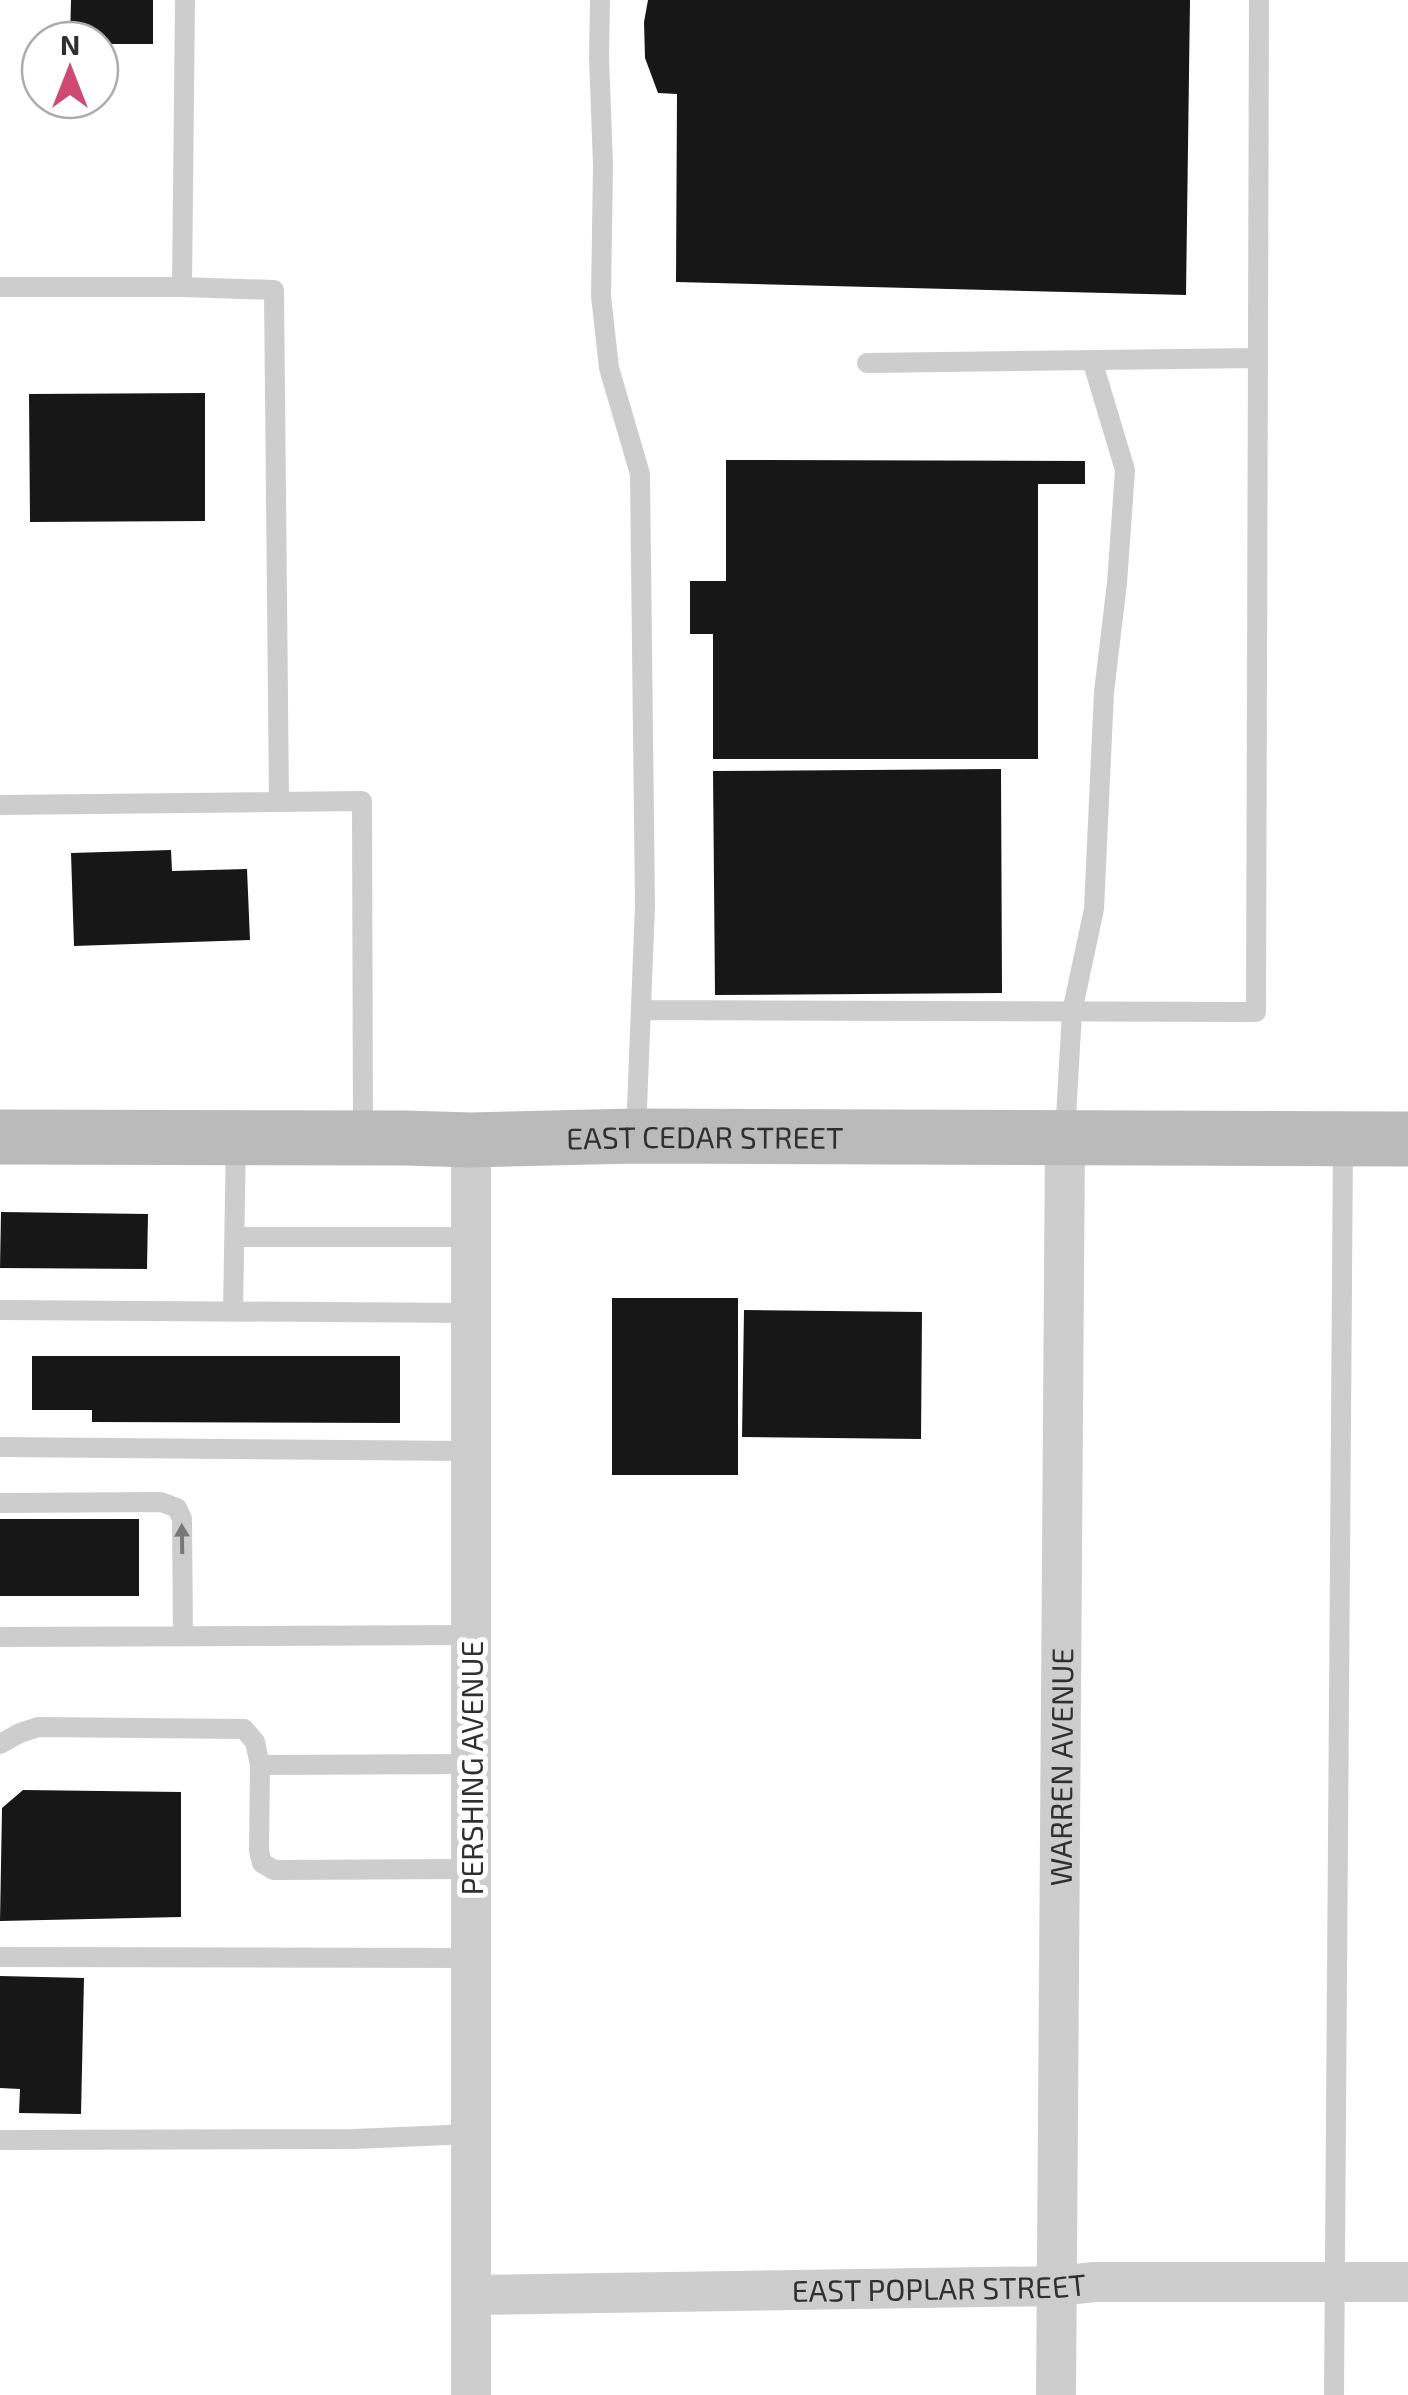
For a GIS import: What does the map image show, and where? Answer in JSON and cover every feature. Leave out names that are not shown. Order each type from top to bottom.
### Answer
[{"type":"street","name":"EAST CEDAR STREET","points":[[0,1137],[1408,1139]]},
{"type":"street","name":"WARREN AVENUE","points":[[1056,2395],[1065,1138]]},
{"type":"street","name":"PERSHING AVENUE","points":[[470,2395],[471,1140]]},
{"type":"street","name":"EAST POPLAR STREET","points":[[471,2295],[1057,2286],[1094,2282],[1408,2282]]},
{"type":"lane","points":[[182,287],[185,0]]},
{"type":"lane","points":[[600,0],[600,296],[609,368],[640,474],[645,906],[636,1136]]},
{"type":"lane","points":[[642,1010],[1256,1012],[1260,0]]},
{"type":"lane","points":[[0,287],[274,290],[280,802]]},
{"type":"lane","points":[[867,363],[1258,358]]},
{"type":"lane","points":[[1065,1138],[1072,1012],[1094,909],[1104,692],[1117,583],[1124,470],[1092,360]]},
{"type":"lane","points":[[0,805],[362,801],[363,1139]]},
{"type":"lane","points":[[233,1311],[236,1138]]},
{"type":"lane","points":[[1334,2395],[1342,1139]]},
{"type":"lane","points":[[234,1237],[472,1237]]},
{"type":"lane","points":[[0,1310],[471,1312]]},
{"type":"lane","points":[[0,1447],[471,1451]]},
{"type":"lane","points":[[0,1503],[161,1502],[177,1508],[182,1519],[183,1636]]},
{"type":"lane","points":[[0,1636],[471,1635]]},
{"type":"lane","points":[[0,1744],[38,1727],[244,1729],[255,1742],[260,1765],[262,1863],[274,1870],[471,1869]]},
{"type":"lane","points":[[260,1765],[471,1764]]},
{"type":"lane","points":[[0,1957],[471,1958]]},
{"type":"lane","points":[[0,2140],[354,2139],[471,2134]]},
{"type":"building","points":[[71,0],[153,0],[153,44],[120,44],[120,20],[70,20]]},
{"type":"building","points":[[648,0],[1190,0],[1186,295],[676,282],[677,94],[658,93],[645,58]]},
{"type":"building","points":[[205,393],[205,521],[30,522],[29,394]]},
{"type":"building","points":[[726,460],[1085,461],[1085,484],[1038,484],[1038,759],[713,759],[713,634],[690,634],[690,581],[726,581]]},
{"type":"building","points":[[1001,769],[1002,993],[715,995],[713,771]]},
{"type":"building","points":[[171,850],[172,871],[247,869],[250,940],[74,946],[71,853]]},
{"type":"building","points":[[1,1212],[148,1214],[147,1269],[0,1268]]},
{"type":"building","points":[[612,1298],[738,1298],[738,1475],[612,1475]]},
{"type":"building","points":[[744,1310],[922,1312],[921,1439],[742,1437]]},
{"type":"building","points":[[32,1356],[400,1356],[400,1423],[92,1422],[92,1410],[32,1410]]},
{"type":"building","points":[[0,1519],[139,1519],[139,1596],[0,1596]]},
{"type":"building","points":[[23,1790],[181,1792],[181,1917],[0,1921],[2,1808]]},
{"type":"building","points":[[0,1976],[84,1978],[81,2114],[19,2113],[20,2089],[0,2088]]}]
